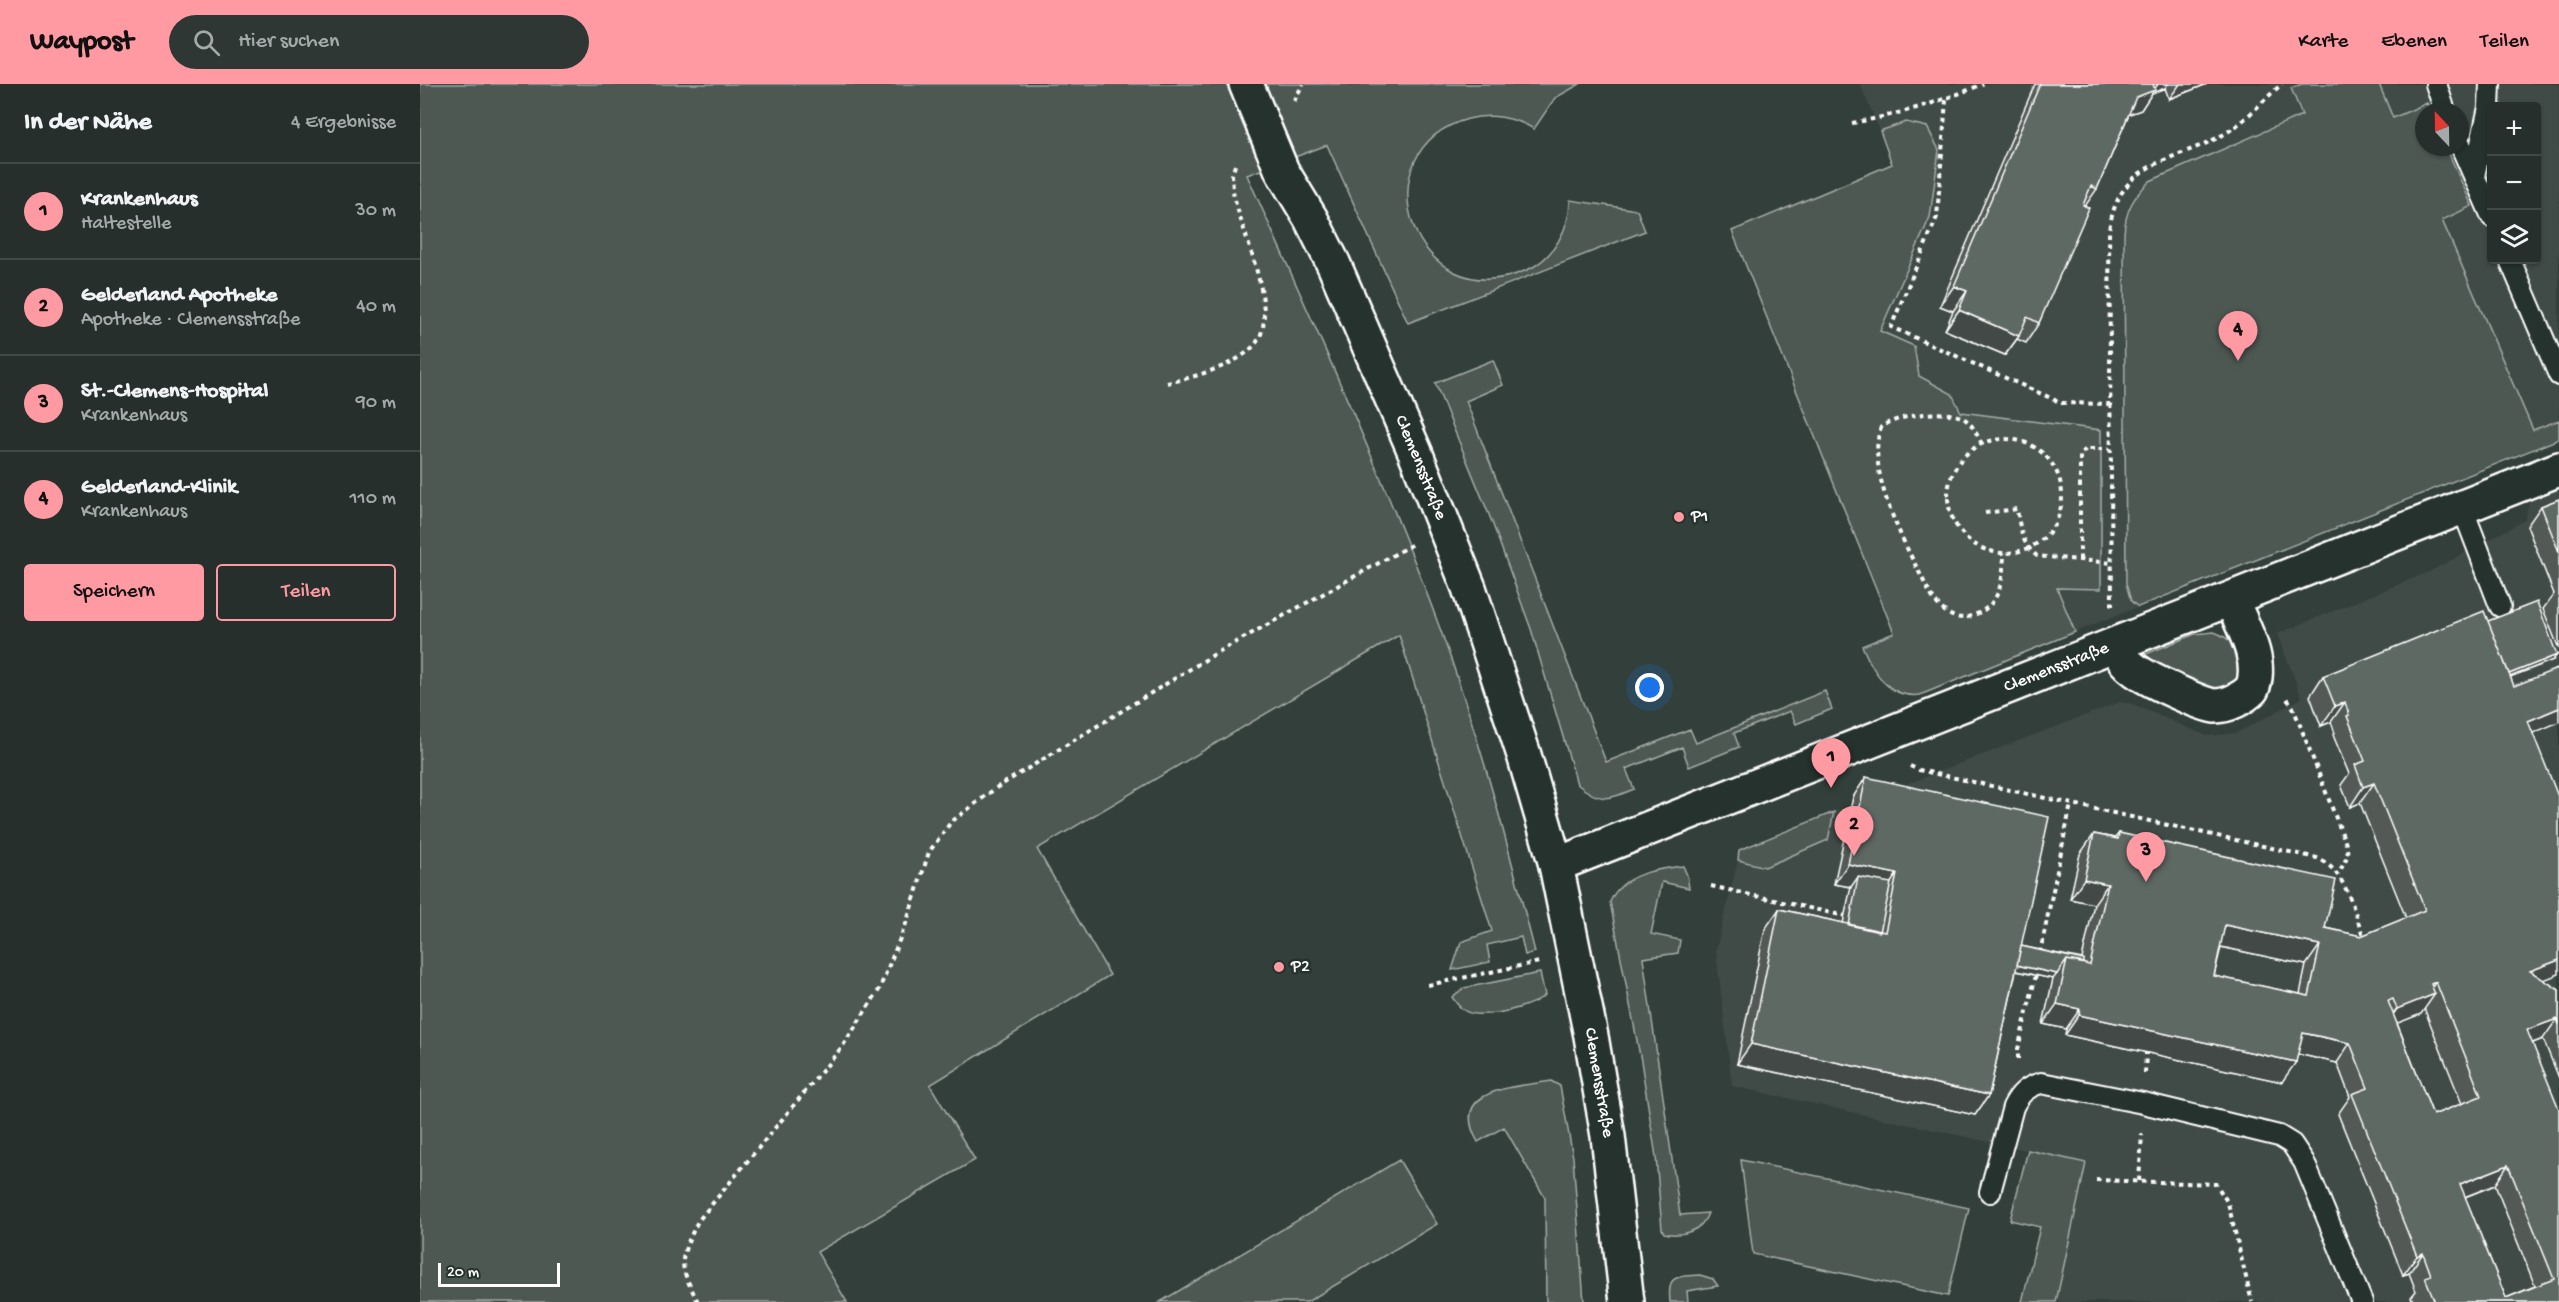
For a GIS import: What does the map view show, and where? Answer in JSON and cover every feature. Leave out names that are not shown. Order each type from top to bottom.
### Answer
[{"type":"street","name":"Clemensstraße","points":[[1246,84],[1282,171],[1311,219],[1334,265],[1446,528],[1491,650],[1556,865],[1575,955],[1608,1136],[1627,1302]]},
{"type":"street","name":"Clemensstraße","points":[[1556,865],[2559,469]]},
{"type":"street","points":[[2115,645],[2136,671],[2201,702],[2216,706],[2232,702],[2253,689],[2256,680],[2253,655],[2231,599]]},
{"type":"lane","points":[[2436,84],[2442,102]]},
{"type":"lane","points":[[2474,176],[2489,107],[2490,84]]},
{"type":"lane","points":[[2465,156],[2489,210]]},
{"type":"lane","points":[[2512,264],[2559,375]]},
{"type":"lane","points":[[2462,507],[2500,606]]},
{"type":"lane","points":[[1990,1192],[2013,1107],[2019,1096],[2029,1087],[2041,1083],[2143,1103],[2279,1136],[2292,1144],[2304,1162],[2362,1302]]},
{"type":"path","points":[[1167,383],[1217,368],[1241,356],[1254,345],[1261,334],[1264,322],[1261,291],[1236,209],[1232,175],[1238,156],[1264,128],[1289,107],[1303,84]]},
{"type":"path","points":[[1852,123],[1899,114],[1946,100],[1983,84]]},
{"type":"path","points":[[2115,645],[2112,634],[2110,449],[2109,230],[2112,212],[2119,194],[2149,167],[2228,132],[2282,84]]},
{"type":"path","points":[[1946,100],[1936,217],[1891,327],[2062,403],[2110,404]]},
{"type":"path","points":[[1982,444],[1967,420],[1956,416],[1929,415],[1890,420],[1881,427],[1876,449],[1884,489],[1896,527],[1940,607],[1950,615],[1962,618],[1985,610],[1995,601],[2003,573],[2004,553]]},
{"type":"path","points":[[2008,438],[2026,442],[2043,451],[2054,465],[2062,482],[2063,501],[2058,518],[2048,534],[2028,548],[2004,553],[1980,547],[1966,538],[1955,524],[1949,508],[1947,491],[1952,475],[1960,460],[1973,447],[1982,444],[1990,440],[2008,438]]},
{"type":"path","points":[[2080,560],[2080,455],[2086,449],[2110,449]]},
{"type":"path","points":[[1985,513],[2017,509],[2020,530],[2028,548],[2037,556],[2112,562]]},
{"type":"path","points":[[698,1302],[683,1272],[682,1252],[698,1221],[842,1047],[879,990],[907,921],[929,852],[951,822],[1006,782],[1218,652],[1378,561],[1446,528]]},
{"type":"path","points":[[2256,680],[2283,695],[2293,706],[2346,844],[2348,855],[2339,873]]},
{"type":"path","points":[[1877,738],[1893,755],[1919,770],[2317,858],[2329,863],[2339,873],[2368,947]]},
{"type":"path","points":[[2039,956],[2071,804]]},
{"type":"path","points":[[1711,886],[1845,916]]},
{"type":"path","points":[[1428,985],[1575,955]]},
{"type":"path","points":[[2029,1087],[2017,1058],[2036,975]]},
{"type":"path","points":[[2096,1180],[2216,1184],[2228,1203],[2252,1302]]},
{"type":"shaded area","points":[[420,84],[1580,84],[1555,98],[1534,129],[1510,119],[1485,116],[1468,119],[1434,136],[1414,162],[1408,193],[1413,224],[1429,252],[1454,272],[1487,279],[1527,270],[1545,258],[1563,232],[1570,200],[1637,210],[1645,231],[1408,323],[1327,145],[1247,175],[1373,460],[1442,634],[1481,752],[1535,952],[1525,955],[1521,937],[1487,945],[1490,962],[1452,970],[1461,942],[1492,931],[1399,635],[1037,849],[1110,975],[930,1085],[975,1160],[817,1252],[847,1302],[420,1302]]},
{"type":"shaded area","points":[[1860,84],[2559,84],[2559,439],[2075,632],[2057,587],[2038,575],[1957,400],[1952,394],[1919,376],[1914,346],[1880,331],[1930,217],[1906,122],[1880,131]]},
{"type":"shaded area","points":[[2302,84],[2379,84],[2393,118],[2415,108],[2415,156],[2450,156],[2472,206],[2442,220],[2533,430],[2559,420],[2559,439],[2138,607],[2131,601],[2126,584],[2124,235],[2128,212],[2139,193],[2150,181],[2302,115],[2291,88]]},
{"type":"shaded area","points":[[1906,122],[1927,127],[1939,150],[1930,217],[1880,331],[1914,346],[1919,376],[1952,394],[1961,412],[2101,430],[2101,589],[2057,588],[2075,632],[1920,695],[1899,693],[1890,688],[1871,665],[1862,646],[1894,633],[1732,231],[1892,164],[1880,131]]},
{"type":"shaded area","points":[[1493,360],[1503,385],[1466,401],[1606,762],[1690,729],[1696,743],[1825,691],[1832,709],[1796,724],[1790,711],[1734,733],[1739,747],[1689,767],[1682,747],[1626,769],[1634,789],[1617,796],[1598,797],[1577,784],[1531,629],[1492,522],[1435,383]]},
{"type":"shaded area","points":[[2559,490],[2559,1302],[2056,1302],[2086,1163],[1732,1086],[1716,950],[1738,860],[1765,867],[1828,840],[1834,812],[1851,805],[1853,797],[1865,800],[2120,702],[2132,704],[2207,736],[2237,733],[2302,698],[2277,634],[2431,571],[2525,520],[2529,502]]},
{"type":"shaded area","points":[[2214,632],[2222,635],[2233,645],[2246,679],[2216,694],[2141,656],[2195,634]]},
{"type":"shaded area","points":[[1834,812],[1828,840],[1765,867],[1738,860],[1739,850]]},
{"type":"shaded area","points":[[1683,866],[1689,888],[1662,882],[1651,934],[1680,940],[1678,953],[1643,958],[1680,1215],[1708,1213],[1701,1224],[1691,1231],[1671,1234],[1664,1233],[1662,1229],[1656,1157],[1641,1061],[1610,902],[1622,885],[1631,879],[1651,871]]},
{"type":"shaded area","points":[[1540,973],[1545,995],[1512,1010],[1492,1014],[1471,1013],[1462,1008],[1452,997],[1464,988]]},
{"type":"shaded area","points":[[1551,1081],[1560,1086],[1573,1157],[1584,1302],[1546,1302],[1545,1198],[1504,1127],[1478,1142],[1471,1124],[1471,1111],[1478,1101],[1490,1094],[1520,1085]]},
{"type":"shaded area","points":[[2028,1150],[2086,1163],[2056,1302],[2022,1302],[2040,1227],[2010,1220]]},
{"type":"shaded area","points":[[1399,1160],[1437,1224],[1307,1302],[1160,1302]]},
{"type":"shaded area","points":[[1741,1160],[1969,1208],[1948,1296],[1753,1254]]},
{"type":"shaded area","points":[[1700,1275],[1713,1279],[1718,1286],[1687,1291],[1688,1302],[1670,1302],[1670,1286],[1675,1279]]},
{"type":"building","points":[[2040,84],[2153,84],[2155,90],[2136,97],[2097,189],[2091,186],[2083,205],[2089,208],[2039,323],[2027,317],[2019,336],[1959,310],[1967,291],[1954,286]]},
{"type":"building","points":[[2559,499],[2559,552],[2541,506]]},
{"type":"building","points":[[2537,602],[2557,655],[2509,674],[2488,621]]},
{"type":"building","points":[[2484,611],[2514,686],[2559,668],[2559,708],[2528,721],[2559,799],[2559,960],[2530,971],[2559,990],[2559,1025],[2557,1019],[2527,1030],[2559,1109],[2559,1302],[2435,1302],[2425,1277],[2431,1275],[2423,1253],[2417,1256],[2352,1094],[2368,1088],[2350,1043],[2303,1033],[2296,1062],[2079,1015],[2080,1009],[2057,1004],[2067,960],[2090,965],[2108,884],[2084,879],[2094,834],[2118,839],[2119,833],[2336,880],[2325,928],[2361,936],[2425,910],[2374,783],[2363,787],[2355,765],[2365,761],[2347,716],[2349,715],[2345,702],[2335,706],[2323,676]],"holes":[[[2225,925],[2320,945],[2309,996],[2214,976]],[[2436,982],[2481,1096],[2433,1115],[2388,1001],[2393,999],[2397,1009],[2435,994],[2431,984]],[[2508,1165],[2554,1279],[2506,1298],[2460,1184]]]},
{"type":"building","points":[[1866,777],[2049,817],[1989,1095],[1751,1044],[1779,909],[1885,932],[1897,874],[1848,864]]},
{"type":"building","points":[[1858,877],[1891,883],[1880,932],[1849,925]]},
{"type":"building","points":[[2021,946],[2084,960],[2084,963],[2067,960],[2057,974],[2017,965]]},
{"type":"place","name":"Gelderland-Klinik","points":[[2238,361]]},
{"type":"place","name":"P1","points":[[1679,517]]},
{"type":"place","name":"Krankenhaus","points":[[1831,788]]},
{"type":"place","name":"Gelderland Apotheke","points":[[1854,856]]},
{"type":"place","name":"St.-Clemens-Hospital","points":[[2146,882]]},
{"type":"place","name":"P2","points":[[1279,967]]}]
